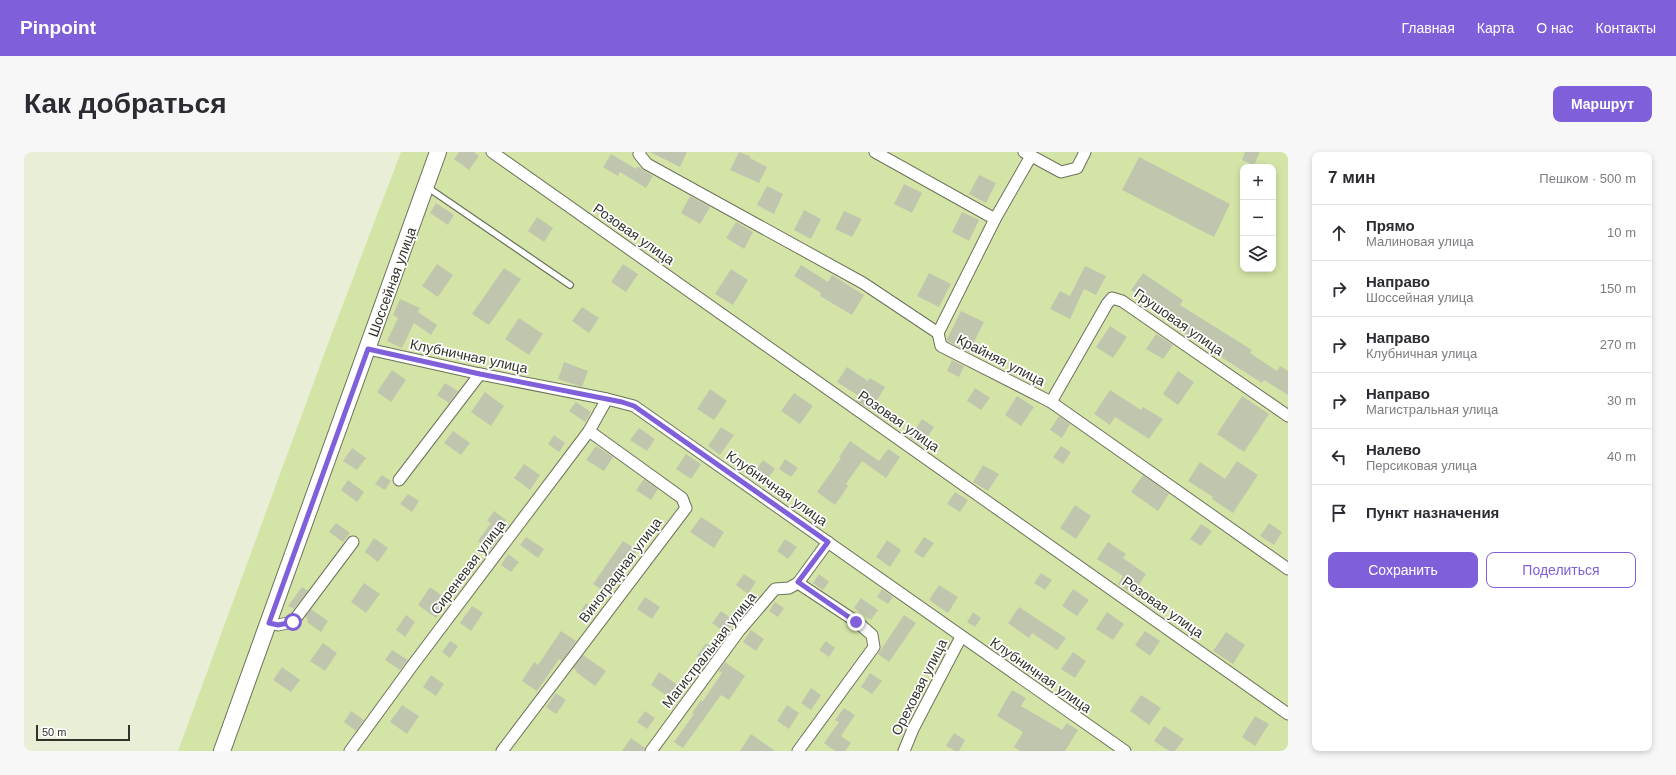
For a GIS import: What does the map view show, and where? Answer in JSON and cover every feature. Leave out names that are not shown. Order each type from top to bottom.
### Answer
[{"type":"street","name":"Шоссейная улица","points":[[222,751],[438,152]]},
{"type":"street","name":"Розовая улица","points":[[492,152],[1288,714]]},
{"type":"street","name":"Крайняя улица","points":[[640,152],[639,154],[647,164],[863,283],[938,333],[941,346],[1051,402],[1288,569]]},
{"type":"street","points":[[875,152],[995,219]]},
{"type":"street","points":[[938,333],[1027,154],[1061,172],[1077,168],[1085,152]]},
{"type":"street","name":"Грушовая улица","points":[[1051,402],[1107,304],[1112,298],[1122,301],[1288,416]]},
{"type":"street","name":"Клубничная улица","points":[[368,349],[634,406],[1125,751]]},
{"type":"street","points":[[399,480],[480,374]]},
{"type":"street","name":"Сиреневая улица","points":[[350,751],[589,431],[607,399]]},
{"type":"street","name":"Виноградная улица","points":[[502,751],[686,508],[682,498],[589,431]]},
{"type":"street","points":[[269,623],[278,625],[293,622],[353,542]]},
{"type":"street","points":[[798,751],[874,647],[872,635],[856,622],[798,582],[828,542]]},
{"type":"street","name":"Магистральная улица","points":[[651,751],[739,631],[775,589],[789,588],[798,582]]},
{"type":"street","name":"Ореховая улица","points":[[904,751],[961,637]]},
{"type":"lane","points":[[426,187],[570,285]]},
{"type":"green space","points":[[401,152],[1288,152],[1288,751],[178,751],[329,341]]},
{"type":"building","points":[[459,152],[474,152],[479,156],[469,170],[454,159]]},
{"type":"building","points":[[650,152],[687,152],[680,167]]},
{"type":"building","points":[[739,152],[750,156],[750,158],[767,167],[759,183],[730,170]]},
{"type":"building","points":[[1245,152],[1260,152],[1254,164],[1242,160]]},
{"type":"building","points":[[611,154],[636,169],[637,166],[653,176],[646,188],[620,172],[618,176],[603,167]]},
{"type":"building","points":[[1139,157],[1230,204],[1214,237],[1122,190]]},
{"type":"building","points":[[979,175],[996,183],[986,203],[969,194]]},
{"type":"building","points":[[904,184],[922,193],[912,213],[894,204]]},
{"type":"building","points":[[767,186],[783,194],[774,214],[757,205]]},
{"type":"building","points":[[690,196],[710,207],[700,224],[681,213]]},
{"type":"building","points":[[436,203],[454,215],[448,225],[430,213]]},
{"type":"building","points":[[804,210],[821,219],[811,239],[794,230]]},
{"type":"building","points":[[844,211],[862,219],[852,237],[835,229]]},
{"type":"building","points":[[962,212],[979,220],[969,241],[952,232]]},
{"type":"building","points":[[537,217],[553,228],[544,242],[528,231]]},
{"type":"building","points":[[736,222],[753,232],[744,249],[726,238]]},
{"type":"building","points":[[437,264],[453,275],[438,297],[422,286]]},
{"type":"building","points":[[623,264],[638,274],[626,292],[611,282]]},
{"type":"building","points":[[801,265],[828,282],[832,275],[864,295],[852,315],[820,296],[821,293],[794,276]]},
{"type":"building","points":[[1085,266],[1106,276],[1096,295],[1084,289],[1070,319],[1050,309],[1060,291],[1070,296]]},
{"type":"building","points":[[504,268],[521,279],[489,325],[472,314]]},
{"type":"building","points":[[731,269],[748,280],[733,305],[715,294]]},
{"type":"building","points":[[929,273],[951,284],[939,307],[917,296]]},
{"type":"building","points":[[1143,273],[1183,300],[1180,305],[1252,350],[1250,353],[1277,371],[1280,366],[1288,371],[1288,395],[1264,380],[1262,383],[1177,329],[1181,323],[1131,290]]},
{"type":"building","points":[[400,299],[420,308],[418,312],[437,325],[431,335],[414,323],[402,348],[387,341],[398,318],[393,315]]},
{"type":"building","points":[[582,307],[599,318],[589,333],[572,321]]},
{"type":"building","points":[[961,311],[984,322],[969,352],[947,341]]},
{"type":"building","points":[[519,318],[543,334],[529,355],[505,339]]},
{"type":"building","points":[[1110,326],[1127,337],[1113,358],[1096,347]]},
{"type":"building","points":[[1156,334],[1173,345],[1163,359],[1146,349]]},
{"type":"building","points":[[952,360],[964,366],[959,377],[947,371]]},
{"type":"building","points":[[564,362],[588,371],[582,387],[558,379]]},
{"type":"building","points":[[847,367],[868,381],[870,378],[885,387],[871,410],[856,401],[859,396],[837,382]]},
{"type":"building","points":[[392,370],[406,380],[391,402],[377,392]]},
{"type":"building","points":[[1178,371],[1194,382],[1178,405],[1163,394]]},
{"type":"building","points":[[445,383],[458,391],[449,403],[437,395]]},
{"type":"building","points":[[975,388],[990,398],[981,410],[967,401]]},
{"type":"building","points":[[710,389],[727,401],[714,420],[697,409]]},
{"type":"building","points":[[1110,390],[1141,410],[1143,407],[1163,419],[1149,439],[1115,417],[1110,425],[1094,414]]},
{"type":"building","points":[[485,392],[504,406],[491,426],[471,412]]},
{"type":"building","points":[[794,393],[813,406],[800,424],[781,411]]},
{"type":"building","points":[[1017,396],[1034,407],[1021,426],[1005,415]]},
{"type":"building","points":[[1242,396],[1269,414],[1244,452],[1217,434]]},
{"type":"building","points":[[576,402],[591,412],[585,422],[569,411]]},
{"type":"building","points":[[1059,416],[1070,424],[1062,438],[1050,430]]},
{"type":"building","points":[[922,419],[934,427],[922,446],[910,438]]},
{"type":"building","points":[[721,427],[734,435],[720,455],[708,446]]},
{"type":"building","points":[[639,428],[655,439],[647,451],[630,440]]},
{"type":"building","points":[[453,431],[470,443],[461,455],[444,443]]},
{"type":"building","points":[[554,435],[565,443],[559,452],[548,444]]},
{"type":"building","points":[[850,441],[879,461],[888,449],[900,457],[886,478],[862,461],[846,484],[848,486],[835,505],[817,492],[841,458],[839,457]]},
{"type":"building","points":[[596,446],[613,457],[604,471],[586,460]]},
{"type":"building","points":[[1061,446],[1071,452],[1063,464],[1053,457]]},
{"type":"building","points":[[352,448],[366,458],[357,470],[343,461]]},
{"type":"building","points":[[686,454],[701,464],[691,479],[676,469]]},
{"type":"building","points":[[785,459],[798,468],[791,477],[779,469]]},
{"type":"building","points":[[763,460],[775,469],[765,482],[753,474]]},
{"type":"building","points":[[1237,461],[1258,475],[1233,513],[1212,499],[1213,497],[1188,481],[1200,462],[1225,479]]},
{"type":"building","points":[[524,464],[540,475],[530,490],[514,478]]},
{"type":"building","points":[[983,465],[999,474],[988,491],[973,482]]},
{"type":"building","points":[[382,475],[391,481],[385,490],[375,484]]},
{"type":"building","points":[[1143,475],[1169,494],[1158,511],[1131,492]]},
{"type":"building","points":[[644,479],[658,489],[651,500],[636,490]]},
{"type":"building","points":[[348,480],[364,492],[357,502],[341,490]]},
{"type":"building","points":[[955,492],[968,500],[960,512],[947,504]]},
{"type":"building","points":[[408,494],[419,501],[412,512],[400,504]]},
{"type":"building","points":[[1075,505],[1091,516],[1076,539],[1060,528]]},
{"type":"building","points":[[494,511],[506,520],[496,534],[500,537],[490,550],[478,541],[491,523],[487,521]]},
{"type":"building","points":[[701,517],[724,532],[714,548],[690,532]]},
{"type":"building","points":[[336,523],[350,533],[343,542],[329,532]]},
{"type":"building","points":[[1269,523],[1282,532],[1274,545],[1260,536]]},
{"type":"building","points":[[1201,524],[1212,531],[1201,546],[1190,539]]},
{"type":"building","points":[[526,537],[544,549],[538,558],[520,545]]},
{"type":"building","points":[[924,537],[934,543],[923,558],[914,552]]},
{"type":"building","points":[[374,538],[388,548],[378,562],[365,552]]},
{"type":"building","points":[[785,539],[797,547],[788,559],[777,551]]},
{"type":"building","points":[[887,540],[901,550],[890,567],[876,557]]},
{"type":"building","points":[[623,541],[637,550],[607,593],[593,584]]},
{"type":"building","points":[[1108,542],[1126,554],[1123,558],[1146,574],[1133,594],[1118,584],[1123,576],[1097,559]]},
{"type":"building","points":[[508,554],[519,562],[511,572],[501,565]]},
{"type":"building","points":[[1041,573],[1052,580],[1045,590],[1034,583]]},
{"type":"building","points":[[744,574],[756,582],[748,594],[736,585]]},
{"type":"building","points":[[819,574],[829,582],[823,590],[813,583]]},
{"type":"building","points":[[364,583],[380,594],[366,613],[351,602]]},
{"type":"building","points":[[939,585],[958,597],[948,613],[929,600]]},
{"type":"building","points":[[302,587],[308,591],[294,609],[288,606]]},
{"type":"building","points":[[430,587],[448,600],[436,618],[418,605]]},
{"type":"building","points":[[882,589],[893,597],[888,604],[877,597]]},
{"type":"building","points":[[1073,589],[1089,600],[1077,616],[1062,606]]},
{"type":"building","points":[[645,597],[660,607],[652,619],[637,609]]},
{"type":"building","points":[[861,598],[878,610],[871,620],[854,608]]},
{"type":"building","points":[[775,602],[784,608],[778,617],[769,611]]},
{"type":"building","points":[[586,603],[594,609],[587,620],[578,615]]},
{"type":"building","points":[[472,606],[483,613],[471,631],[460,623]]},
{"type":"building","points":[[1019,607],[1066,638],[1057,650],[1032,633],[1029,638],[1008,623]]},
{"type":"building","points":[[311,609],[328,621],[321,632],[307,622],[308,619],[305,617]]},
{"type":"building","points":[[721,611],[735,621],[726,633],[712,623]]},
{"type":"building","points":[[973,612],[981,618],[975,627],[967,622]]},
{"type":"building","points":[[1107,612],[1124,624],[1113,640],[1096,629]]},
{"type":"building","points":[[406,615],[415,622],[405,637],[396,630]]},
{"type":"building","points":[[904,615],[916,623],[889,662],[878,654]]},
{"type":"building","points":[[751,630],[764,639],[756,651],[743,642]]},
{"type":"building","points":[[561,631],[576,641],[562,661],[559,659],[537,691],[522,681],[534,662],[538,665]]},
{"type":"building","points":[[1145,631],[1160,641],[1150,656],[1135,645]]},
{"type":"building","points":[[1226,632],[1245,645],[1233,664],[1213,651]]},
{"type":"building","points":[[450,641],[458,646],[450,658],[442,652]]},
{"type":"building","points":[[826,641],[835,648],[829,657],[819,650]]},
{"type":"building","points":[[323,643],[337,653],[325,671],[310,661]]},
{"type":"building","points":[[706,643],[716,650],[707,663],[697,656]]},
{"type":"building","points":[[392,650],[408,660],[400,670],[385,660]]},
{"type":"building","points":[[1073,652],[1086,661],[1075,678],[1061,669]]},
{"type":"building","points":[[583,655],[606,671],[595,686],[573,668]]},
{"type":"building","points":[[725,662],[745,676],[729,700],[721,695],[683,748],[674,742],[694,714],[692,713],[701,700],[703,701],[722,673],[719,671]]},
{"type":"building","points":[[282,667],[300,680],[291,692],[273,680]]},
{"type":"building","points":[[659,672],[679,686],[670,698],[651,685]]},
{"type":"building","points":[[870,673],[882,681],[872,694],[861,687]]},
{"type":"building","points":[[431,675],[444,684],[436,696],[423,687]]},
{"type":"building","points":[[811,688],[821,695],[811,710],[801,703]]},
{"type":"building","points":[[1012,690],[1026,698],[1021,706],[1062,730],[1067,723],[1078,730],[1065,751],[1020,751],[1014,747],[1023,732],[997,716]]},
{"type":"building","points":[[556,693],[566,700],[556,714],[546,707]]},
{"type":"building","points":[[1141,695],[1161,708],[1149,725],[1130,711]]},
{"type":"building","points":[[402,705],[419,716],[407,734],[390,722]]},
{"type":"building","points":[[787,705],[799,713],[789,729],[777,721]]},
{"type":"building","points":[[844,708],[855,715],[841,736],[851,743],[845,751],[835,751],[824,743],[839,722],[835,720]]},
{"type":"building","points":[[351,711],[364,720],[356,731],[344,722]]},
{"type":"building","points":[[645,711],[655,718],[647,729],[637,722]]},
{"type":"building","points":[[1255,716],[1269,724],[1255,746],[1242,737]]},
{"type":"building","points":[[1164,726],[1184,739],[1175,751],[1169,751],[1154,741]]},
{"type":"building","points":[[954,733],[965,740],[959,751],[955,751],[946,746]]},
{"type":"building","points":[[751,734],[775,751],[740,751]]},
{"type":"building","points":[[631,738],[645,748],[644,751],[622,751]]},
{"type":"route","points":[[293,622],[278,625],[269,623],[368,349],[480,374],[622,402],[634,406],[828,542],[798,582],[856,622]]}]
